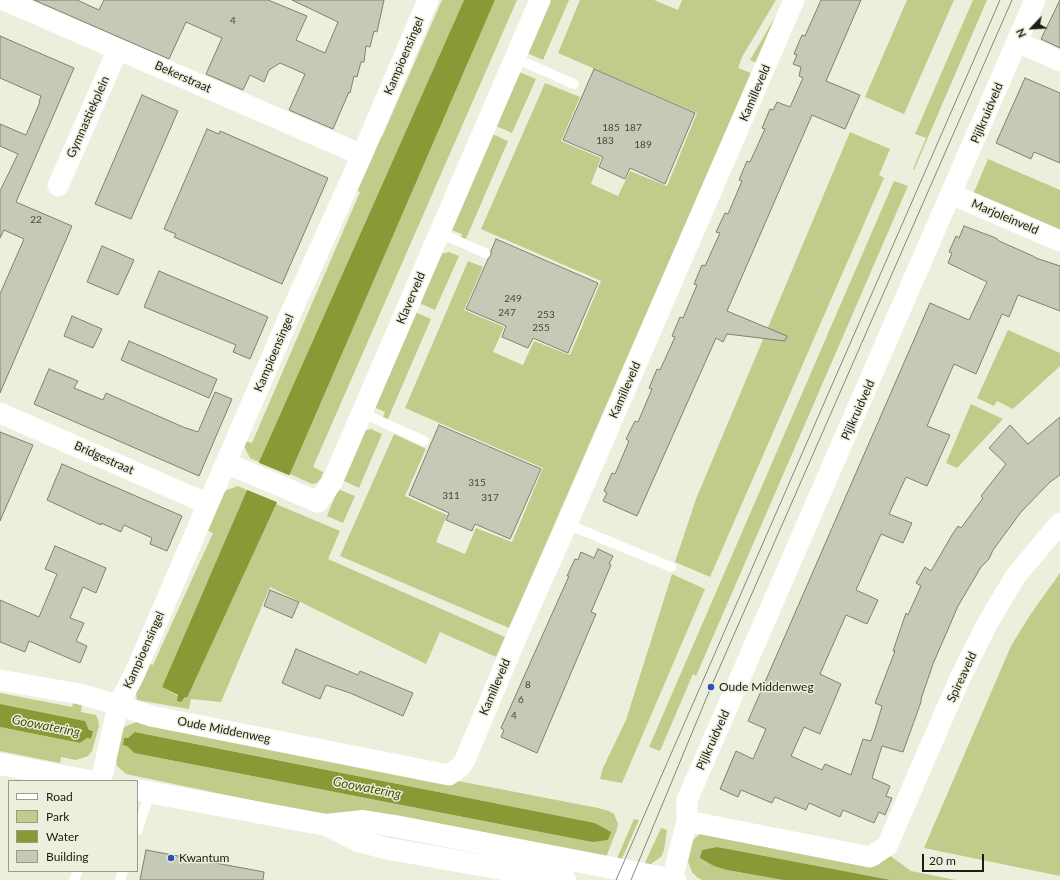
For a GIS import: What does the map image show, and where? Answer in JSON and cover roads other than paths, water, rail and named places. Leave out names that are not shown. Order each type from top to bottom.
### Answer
[{"type":"street","name":"Bekerstraat","points":[[4,0],[362,155]]},
{"type":"street","name":"Kampioensingel","points":[[101,780],[118,704],[134,675],[208,504],[235,467],[293,308],[362,155],[428,0]]},
{"type":"street","name":"Klaverveld","points":[[235,467],[318,502],[332,482],[540,0]]},
{"type":"street","name":"Kamilleveld","points":[[449,775],[460,767],[464,760],[794,0]]},
{"type":"street","name":"Pijlkruidveld","points":[[673,880],[687,821],[687,800],[1035,0]]},
{"type":"street","points":[[1017,42],[1060,61]]},
{"type":"street","name":"Gymnastiekplein","points":[[58,186],[118,49]]},
{"type":"street","name":"Marjoleinveld","points":[[951,194],[1060,241]]},
{"type":"street","name":"Bridgestraat","points":[[0,413],[208,504]]},
{"type":"street","name":"Spireaveld","points":[[687,821],[870,857],[887,846],[960,678],[986,626],[1015,577],[1060,523]]},
{"type":"street","name":"Oude Middenweg","points":[[0,680],[80,694],[118,704],[151,716],[449,775]]},
{"type":"street","points":[[0,764],[84,780]]},
{"type":"street","points":[[143,791],[326,826],[358,841],[384,848],[565,880]]},
{"type":"street","points":[[326,826],[363,821],[389,825],[673,880]]},
{"type":"lane","points":[[515,58],[574,84]]},
{"type":"lane","points":[[440,233],[485,253]]},
{"type":"lane","points":[[362,413],[424,441]]},
{"type":"lane","points":[[567,524],[670,567]]},
{"type":"lane","points":[[138,824],[143,791]]},
{"type":"water","points":[[464,0],[495,0],[290,474],[187,698],[185,697],[181,702],[177,701],[178,695],[162,687],[259,462]]},
{"type":"water","name":"Goowatering","points":[[0,704],[85,721],[89,730],[93,731],[91,739],[87,738],[80,743],[0,727]]},
{"type":"water","name":"Goowatering","points":[[135,732],[595,823],[611,832],[608,840],[592,842],[134,753],[127,746],[123,745],[124,738],[128,738]]},
{"type":"water","points":[[717,847],[891,880],[783,880],[727,870],[714,866],[700,858],[702,850]]},
{"type":"tram line","points":[[616,880],[1000,0]]},
{"type":"tram line","points":[[631,880],[711,687],[1012,0]]},
{"type":"place","name":"Oude Middenweg","points":[[711,687]]},
{"type":"place","name":"Kwantum","points":[[171,858]]}]
